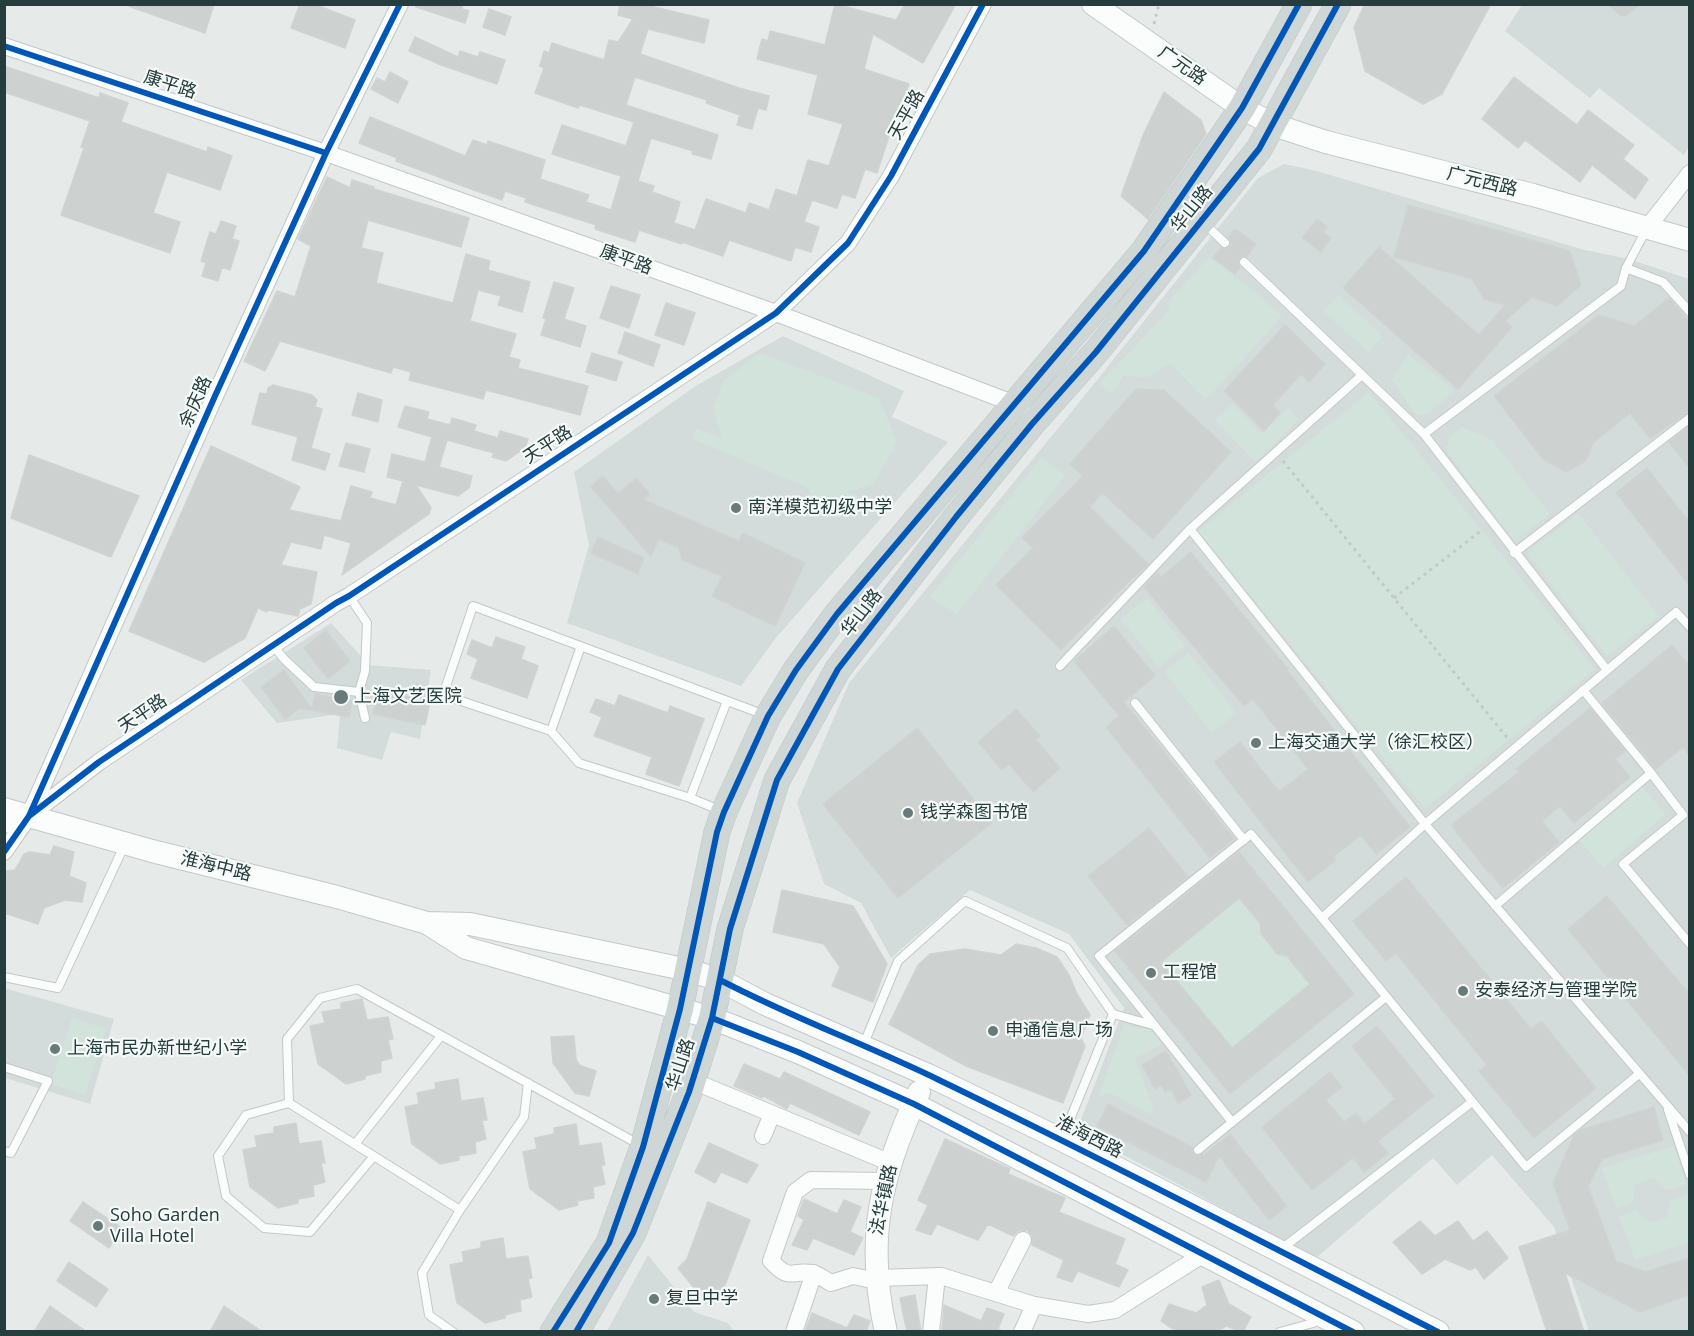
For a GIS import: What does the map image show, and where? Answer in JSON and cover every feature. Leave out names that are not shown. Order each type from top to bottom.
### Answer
[{"type":"main road","name":"广元路","points":[[1093,4],[1242,108],[1274,125]]},
{"type":"main road","name":"华山路","points":[[553,1332],[609,1243],[643,1147],[680,1009],[717,832],[768,716],[796,669],[837,614],[1144,251],[1242,108],[1299,4]]},
{"type":"main road","name":"华山路","points":[[576,1332],[633,1233],[693,1081],[712,1018],[729,929],[777,780],[838,669],[956,517],[1096,352],[1259,149],[1338,4]]},
{"type":"main road","name":"广元西路","points":[[1274,125],[1326,142],[1533,195],[1689,240]]},
{"type":"main road","name":"淮海中路","points":[[4,809],[125,844],[337,897],[428,923],[470,924],[688,970],[720,980]]},
{"type":"main road","name":"淮海中路","points":[[428,923],[466,948],[712,1018]]},
{"type":"main road","name":"淮海西路","points":[[720,980],[765,1004],[928,1074],[1438,1332]]},
{"type":"main road","points":[[712,1018],[798,1052],[914,1104],[1204,1254],[1329,1322],[1353,1332]]},
{"type":"main road","name":"法华镇路","points":[[886,1332],[877,1279],[875,1246],[879,1207],[906,1119],[928,1074]]},
{"type":"main road","points":[[1329,1322],[1347,1285]]},
{"type":"street","name":"余庆路","points":[[29,816],[215,396],[326,153],[400,4]]},
{"type":"street","name":"天平路","points":[[29,816],[99,762],[776,313],[848,243],[891,176],[983,4]]},
{"type":"street","name":"康平路","points":[[4,46],[326,153],[776,313],[1015,404],[1036,420]]},
{"type":"street","points":[[1647,228],[1689,174]]},
{"type":"street","points":[[4,825],[29,816]]},
{"type":"street","points":[[4,852],[29,816]]},
{"type":"street","points":[[693,1081],[772,1114],[888,1172]]},
{"type":"street","points":[[763,1136],[772,1114]]},
{"type":"street","points":[[888,1172],[811,1180],[795,1192],[771,1261],[782,1273],[794,1275],[814,1273],[831,1283],[853,1276],[877,1279],[937,1276],[1034,1305],[1088,1314],[1115,1310],[1204,1254]]},
{"type":"street","points":[[996,1293],[1023,1240]]},
{"type":"street","points":[[794,1332],[814,1273]]},
{"type":"street","points":[[931,1332],[937,1276]]},
{"type":"street","points":[[1022,1332],[1034,1305]]},
{"type":"lane","points":[[1202,221],[1225,243]]},
{"type":"lane","points":[[1424,434],[1621,286],[1626,268],[1647,228]]},
{"type":"lane","points":[[1244,262],[1424,434],[1607,670]]},
{"type":"lane","points":[[1626,268],[1663,282],[1689,312]]},
{"type":"lane","points":[[1060,666],[1190,529],[1362,375]]},
{"type":"lane","points":[[1514,553],[1689,418]]},
{"type":"lane","points":[[1190,529],[1425,824],[1639,1074],[1688,1127]]},
{"type":"lane","points":[[349,596],[367,623],[365,671],[359,692],[365,718]]},
{"type":"lane","points":[[724,812],[690,798],[579,763],[551,731],[443,695],[473,606],[768,716]]},
{"type":"lane","points":[[1322,918],[1425,824],[1676,612],[1689,627]]},
{"type":"lane","points":[[273,645],[284,659],[314,687],[359,692]]},
{"type":"lane","points":[[551,731],[581,646]]},
{"type":"lane","points":[[1583,690],[1686,812],[1623,864],[1689,944]]},
{"type":"lane","points":[[690,798],[728,701]]},
{"type":"lane","points":[[1135,703],[1244,840]]},
{"type":"lane","points":[[1495,906],[1651,773]]},
{"type":"lane","points":[[1232,1122],[1099,956],[1251,834],[1526,1167],[1639,1074]]},
{"type":"lane","points":[[4,977],[58,988],[125,844]]},
{"type":"lane","points":[[863,1046],[898,961],[965,901],[1066,948],[1113,1014],[1154,1025]]},
{"type":"lane","points":[[289,1103],[286,1039],[320,998],[357,989],[643,1147]]},
{"type":"lane","points":[[1198,1150],[1386,997]]},
{"type":"lane","points":[[1062,1140],[1113,1014]]},
{"type":"lane","points":[[355,1144],[441,1036]]},
{"type":"lane","points":[[4,1067],[48,1081],[11,1153],[4,1151]]},
{"type":"lane","points":[[453,1332],[429,1315],[422,1273],[460,1210],[524,1117],[528,1083]]},
{"type":"lane","points":[[1279,1251],[1472,1102]]},
{"type":"lane","points":[[374,1156],[310,1232],[264,1228],[226,1196],[218,1156],[246,1115],[289,1103],[355,1144],[460,1210]]},
{"type":"lane","points":[[1666,1105],[1689,1175]]},
{"type":"lane","points":[[1280,1332],[1313,1323],[1329,1322]]},
{"type":"path","points":[[1283,461],[1515,747]]},
{"type":"path","points":[[1394,598],[1482,530]]},
{"type":"shaded area","points":[[1522,5],[1689,5],[1689,147],[1684,155],[1599,88],[1590,98],[1505,31]]},
{"type":"shaded area","name":"上海交通大学（徐汇校区）","points":[[1284,164],[1313,170],[1585,250],[1629,259],[1689,279],[1689,1331],[1589,1331],[1554,1227],[1492,1155],[1457,1185],[1433,1158],[1316,1258],[1077,1130],[1124,1008],[1069,934],[970,890],[891,958],[861,903],[824,884],[797,803],[849,683],[1073,410],[1258,178]]},
{"type":"shaded area","points":[[1209,257],[1253,290],[1282,316],[1206,400],[1170,363],[1149,377],[1123,376],[1113,393],[1108,392],[1100,383],[1170,309],[1166,304]]},
{"type":"shaded area","points":[[1338,295],[1383,336],[1368,352],[1323,311]]},
{"type":"shaded area","name":"南洋模范初级中学","points":[[783,336],[904,391],[892,417],[948,442],[775,639],[741,686],[567,623],[589,545],[574,472],[694,387]]},
{"type":"shaded area","points":[[760,353],[879,398],[897,442],[874,484],[847,492],[873,503],[868,514],[846,504],[840,518],[805,502],[811,489],[693,439],[696,428],[722,439],[713,408],[724,380]]},
{"type":"shaded area","points":[[1408,354],[1455,390],[1428,414],[1416,415],[1392,380]]},
{"type":"shaded area","points":[[1369,392],[1595,669],[1425,809],[1198,531]]},
{"type":"shaded area","points":[[1233,404],[1261,434],[1288,408],[1299,420],[1255,462],[1215,420]]},
{"type":"shaded area","points":[[1462,427],[1492,440],[1550,514],[1515,542],[1447,452],[1449,437]]},
{"type":"shaded area","points":[[1042,457],[1065,476],[957,614],[930,597]]},
{"type":"shaded area","points":[[1578,513],[1659,616],[1607,656],[1527,553]]},
{"type":"shaded area","points":[[1147,598],[1185,646],[1159,667],[1121,619]]},
{"type":"shaded area","name":"上海文艺医院","points":[[331,623],[369,665],[431,670],[420,739],[391,732],[382,760],[337,748],[340,714],[277,723],[241,680]]},
{"type":"shaded area","points":[[1189,653],[1236,713],[1212,733],[1164,672]]},
{"type":"shaded area","points":[[1641,786],[1666,814],[1603,868],[1579,840]]},
{"type":"shaded area","points":[[1239,898],[1260,923],[1261,933],[1277,954],[1287,956],[1310,984],[1232,1048],[1161,962]]},
{"type":"shaded area","name":"上海市民办新世纪小学","points":[[4,988],[114,1019],[90,1104],[5,1078]]},
{"type":"shaded area","points":[[72,1018],[106,1029],[85,1095],[51,1084]]},
{"type":"shaded area","points":[[1124,1025],[1151,1030],[1162,1044],[1135,1058],[1154,1110],[1151,1114],[1110,1093],[1098,1097]]},
{"type":"shaded area","points":[[1674,1146],[1686,1184],[1667,1191],[1654,1178],[1635,1185],[1633,1202],[1616,1208],[1602,1168]]},
{"type":"shaded area","points":[[1689,1194],[1689,1242],[1635,1260],[1619,1216],[1636,1210],[1651,1223],[1667,1217],[1671,1200]]},
{"type":"shaded area","name":"复旦中学","points":[[648,1255],[694,1312],[728,1323],[734,1331],[607,1331]]},
{"type":"building","points":[[128,4],[214,4],[205,33],[128,6]]},
{"type":"building","points":[[300,4],[314,4],[355,20],[345,48],[291,28]]},
{"type":"building","points":[[416,4],[463,4],[462,9],[469,11],[465,23],[416,7]]},
{"type":"building","points":[[620,4],[655,4],[654,7],[709,20],[704,43],[648,29],[640,54],[769,96],[766,110],[758,108],[752,129],[737,125],[740,115],[706,103],[707,100],[635,77],[626,105],[718,135],[711,159],[651,138],[638,181],[654,186],[652,192],[680,202],[674,223],[695,230],[706,199],[746,213],[749,203],[769,210],[776,189],[797,196],[808,160],[829,166],[843,124],[808,114],[818,75],[757,59],[762,39],[768,41],[770,31],[825,45],[835,4],[896,20],[905,4],[956,4],[923,63],[873,34],[864,69],[909,84],[895,128],[892,127],[877,173],[865,169],[855,198],[842,194],[837,208],[812,200],[804,222],[819,227],[811,252],[795,247],[791,261],[729,240],[723,256],[639,230],[635,242],[595,229],[596,225],[525,202],[526,198],[505,191],[502,200],[471,189],[396,161],[397,158],[359,143],[370,117],[465,156],[473,140],[487,145],[488,141],[545,160],[540,179],[589,195],[586,202],[611,210],[621,176],[552,154],[562,125],[626,146],[634,122],[580,105],[578,108],[535,93],[544,68],[540,66],[544,51],[549,53],[552,43],[604,60],[609,40],[618,42],[633,19],[618,15]]},
{"type":"building","points":[[1365,4],[1491,4],[1442,94],[1423,104],[1365,71],[1354,27]]},
{"type":"building","points":[[1607,4],[1641,4],[1625,16],[1620,15]]},
{"type":"building","points":[[489,9],[511,17],[505,35],[483,27]]},
{"type":"building","points":[[415,37],[458,57],[460,51],[478,57],[480,52],[505,60],[497,84],[441,65],[409,51]]},
{"type":"building","points":[[4,66],[99,98],[100,93],[128,103],[121,122],[207,152],[208,147],[232,156],[220,190],[167,172],[153,213],[180,222],[170,253],[61,215],[84,148],[81,147],[90,121],[4,92]]},
{"type":"building","points":[[390,72],[408,82],[398,103],[371,89],[377,78],[385,82]]},
{"type":"building","points":[[1514,77],[1577,125],[1588,110],[1634,145],[1623,159],[1648,179],[1635,199],[1592,165],[1580,182],[1525,140],[1518,148],[1482,119]]},
{"type":"building","points":[[1164,92],[1201,120],[1206,134],[1148,219],[1121,196],[1144,133]]},
{"type":"building","points":[[327,177],[350,188],[352,180],[469,218],[461,247],[368,220],[361,248],[383,253],[376,283],[453,303],[466,254],[490,261],[488,270],[530,282],[522,312],[498,305],[501,296],[478,290],[470,321],[516,334],[509,357],[520,360],[518,368],[588,386],[580,415],[486,390],[483,399],[409,380],[411,372],[393,367],[391,373],[280,341],[265,371],[244,361],[277,291],[295,297],[311,246],[298,239]]},
{"type":"building","points":[[1408,205],[1570,251],[1581,285],[1557,306],[1532,297],[1505,321],[1512,327],[1458,389],[1343,288],[1379,247],[1479,335],[1505,305],[1484,299],[1472,279],[1394,257]]},
{"type":"building","points":[[1317,219],[1327,227],[1323,232],[1331,238],[1321,252],[1302,238]]},
{"type":"building","points":[[221,221],[236,226],[232,239],[239,241],[230,270],[222,267],[218,281],[202,276],[206,263],[201,261],[210,232],[216,234]]},
{"type":"building","points":[[1235,229],[1256,244],[1247,257],[1239,258],[1240,267],[1235,274],[1213,258],[1221,248],[1230,247],[1231,242],[1228,237]]},
{"type":"building","points":[[554,282],[574,288],[564,319],[586,326],[580,347],[541,335],[546,319],[543,318]]},
{"type":"building","points":[[611,286],[640,295],[629,328],[600,318]]},
{"type":"building","points":[[1669,298],[1689,321],[1689,412],[1650,438],[1630,413],[1593,443],[1586,461],[1566,472],[1543,459],[1494,396],[1599,315],[1634,326]]},
{"type":"building","points":[[666,303],[695,313],[684,345],[655,335]]},
{"type":"building","points":[[1285,325],[1325,364],[1309,382],[1301,374],[1273,405],[1280,413],[1264,431],[1224,391]]},
{"type":"building","points":[[625,332],[660,345],[653,366],[618,353]]},
{"type":"building","points":[[592,353],[622,362],[616,381],[586,372]]},
{"type":"building","points":[[273,385],[312,395],[317,400],[315,407],[322,409],[311,448],[330,454],[325,470],[292,460],[298,437],[252,424],[260,393],[267,394],[268,388]]},
{"type":"building","points":[[1136,389],[1164,390],[1231,452],[1153,539],[1102,493],[1090,507],[1148,564],[1061,650],[996,585],[1033,548],[1022,538],[1083,476],[1070,464]]},
{"type":"building","points":[[358,393],[382,400],[378,422],[352,415]]},
{"type":"building","points":[[405,406],[429,412],[427,419],[450,425],[452,418],[476,425],[474,431],[498,438],[500,431],[528,439],[525,448],[506,461],[492,457],[494,453],[447,440],[439,467],[472,476],[469,488],[458,496],[416,485],[431,508],[429,514],[342,575],[351,543],[324,535],[321,549],[291,542],[281,565],[317,572],[311,604],[300,609],[298,616],[268,610],[267,612],[258,608],[245,638],[204,662],[129,631],[211,446],[300,487],[289,510],[341,521],[351,486],[372,492],[370,498],[396,505],[403,481],[387,477],[392,454],[425,462],[432,437],[398,427]]},
{"type":"building","points":[[1689,426],[1689,468],[1669,442]]},
{"type":"building","points":[[346,443],[370,449],[364,472],[339,466]]},
{"type":"building","points":[[29,455],[139,496],[111,557],[11,518]]},
{"type":"building","points":[[1647,468],[1689,522],[1689,585],[1616,493]]},
{"type":"building","points":[[603,476],[618,494],[636,478],[650,494],[644,500],[739,541],[743,533],[805,563],[775,626],[712,596],[722,576],[682,560],[679,548],[659,539],[651,556],[591,487]]},
{"type":"building","points":[[598,537],[644,558],[638,574],[591,553]]},
{"type":"building","points":[[1191,552],[1288,669],[1410,827],[1376,854],[1361,835],[1333,857],[1336,860],[1308,882],[1214,762],[1240,742],[1279,792],[1308,769],[1253,699],[1244,706],[1144,587],[1157,573],[1161,577]]},
{"type":"building","points":[[1114,626],[1155,676],[1124,702],[1234,839],[1210,858],[1106,727],[1119,716],[1074,661]]},
{"type":"building","points":[[326,630],[350,661],[328,679],[304,648]]},
{"type":"building","points":[[496,637],[525,647],[521,659],[538,666],[527,698],[471,678],[478,659],[467,654],[472,640],[492,648]]},
{"type":"building","points":[[1672,645],[1689,666],[1689,755],[1683,747],[1656,769],[1602,703]]},
{"type":"building","points":[[284,670],[312,709],[315,694],[352,701],[349,717],[300,708],[285,719],[261,687]]},
{"type":"building","points":[[416,684],[433,688],[425,725],[373,714],[379,690],[413,698]]},
{"type":"building","points":[[619,695],[668,713],[670,706],[704,719],[679,786],[646,774],[652,757],[594,736],[602,717],[590,712],[596,699],[615,706]]},
{"type":"building","points":[[1590,708],[1625,751],[1615,759],[1630,777],[1574,823],[1560,806],[1542,821],[1559,842],[1503,888],[1451,825],[1519,772],[1516,769]]},
{"type":"building","points":[[1016,709],[1040,736],[1036,740],[1060,768],[1033,792],[1009,764],[1002,770],[978,742]]},
{"type":"building","name":"钱学森图书馆","points":[[917,728],[992,823],[898,898],[823,804]]},
{"type":"building","points":[[1149,828],[1188,877],[1127,925],[1088,876]]},
{"type":"building","points":[[54,846],[74,852],[69,876],[86,883],[82,902],[65,900],[44,908],[38,924],[4,913],[4,879],[7,871],[15,870],[24,854],[30,852],[50,855]]},
{"type":"building","name":"工程馆","points":[[1239,852],[1354,994],[1230,1094],[1115,951]],"holes":[[[1239,898],[1260,923],[1261,933],[1277,954],[1287,956],[1310,984],[1232,1048],[1161,962]]]},
{"type":"building","name":"安泰经济与管理学院","points":[[1406,877],[1531,1029],[1541,1021],[1596,1088],[1534,1138],[1479,1071],[1487,1065],[1396,953],[1386,961],[1353,921]]},
{"type":"building","points":[[782,890],[853,906],[887,964],[873,1002],[832,986],[840,967],[824,944],[773,932]]},
{"type":"building","points":[[1607,896],[1689,994],[1689,1075],[1568,929]]},
{"type":"building","name":"申通信息广场","points":[[1016,944],[1036,948],[1057,957],[1090,1015],[1081,1038],[1085,1046],[1063,1103],[966,1066],[889,1024],[918,965],[930,954],[965,949],[1001,955]]},
{"type":"building","points":[[362,999],[367,1020],[388,1017],[393,1039],[388,1040],[392,1058],[381,1061],[381,1072],[346,1084],[318,1064],[310,1026],[325,1023],[322,1012],[341,1009],[341,1003]]},
{"type":"building","points":[[1377,1026],[1434,1096],[1378,1141],[1388,1153],[1364,1172],[1353,1158],[1312,1190],[1262,1127],[1330,1072],[1342,1087],[1326,1100],[1344,1122],[1356,1113],[1364,1124],[1395,1099],[1352,1046]]},
{"type":"building","points":[[574,1036],[576,1059],[579,1065],[596,1071],[589,1096],[575,1093],[553,1063],[551,1037]]},
{"type":"building","points":[[1166,1051],[1191,1095],[1178,1103],[1171,1089],[1165,1092],[1161,1085],[1155,1089],[1142,1065]]},
{"type":"building","points":[[744,1064],[780,1079],[784,1072],[870,1112],[859,1135],[790,1103],[787,1109],[764,1096],[762,1098],[734,1086]]},
{"type":"building","points":[[458,1079],[461,1101],[483,1098],[487,1120],[482,1120],[486,1139],[475,1142],[476,1153],[459,1156],[459,1160],[440,1164],[412,1144],[405,1107],[419,1104],[417,1093],[436,1089],[435,1083]]},
{"type":"building","points":[[1108,1104],[1192,1147],[1193,1154],[1196,1156],[1205,1154],[1230,1134],[1287,1206],[1269,1220],[1219,1156],[1206,1182],[1097,1126]]},
{"type":"building","points":[[1654,1107],[1663,1140],[1602,1159],[1588,1186],[1616,1261],[1645,1272],[1689,1258],[1689,1295],[1640,1312],[1565,1273],[1584,1332],[1547,1332],[1519,1247],[1570,1230],[1553,1183],[1574,1135],[1581,1130]]},
{"type":"building","points":[[296,1123],[299,1144],[321,1141],[325,1163],[321,1163],[325,1182],[313,1185],[314,1196],[298,1199],[298,1203],[278,1208],[250,1187],[243,1150],[257,1147],[255,1136],[274,1133],[274,1127]]},
{"type":"building","points":[[576,1124],[579,1146],[601,1143],[605,1165],[601,1165],[605,1184],[593,1187],[594,1198],[577,1201],[578,1205],[559,1210],[530,1189],[523,1152],[537,1149],[535,1138],[554,1134],[554,1128]]},
{"type":"building","points":[[945,1139],[1010,1169],[1008,1174],[1065,1198],[1059,1212],[1125,1239],[1115,1264],[1128,1270],[1119,1287],[1078,1271],[1072,1282],[1057,1277],[1064,1260],[1032,1245],[1032,1235],[1027,1230],[1018,1231],[1013,1236],[988,1224],[978,1240],[937,1224],[931,1235],[916,1230],[928,1205],[918,1200]]},
{"type":"building","points":[[709,1143],[758,1165],[747,1183],[721,1172],[715,1183],[695,1172]]},
{"type":"building","points":[[804,1199],[837,1214],[844,1200],[861,1207],[850,1232],[863,1238],[854,1255],[813,1238],[807,1250],[792,1245],[804,1220],[798,1216]]},
{"type":"building","points":[[83,1202],[122,1228],[109,1248],[70,1221]]},
{"type":"building","points":[[708,1202],[750,1220],[725,1285],[706,1303],[678,1268],[687,1259]]},
{"type":"building","points":[[1420,1221],[1435,1236],[1458,1221],[1473,1241],[1487,1231],[1508,1258],[1484,1279],[1476,1267],[1470,1270],[1445,1259],[1422,1274],[1393,1242]]},
{"type":"building","points":[[503,1238],[506,1259],[528,1256],[532,1278],[528,1279],[532,1297],[520,1300],[521,1311],[485,1323],[457,1303],[450,1265],[464,1262],[462,1252],[481,1248],[481,1242]]},
{"type":"building","points":[[69,1262],[108,1289],[96,1307],[57,1281]]},
{"type":"building","points":[[1219,1280],[1229,1304],[1251,1317],[1243,1332],[1226,1326],[1217,1332],[1177,1332],[1161,1321],[1169,1304],[1196,1313],[1207,1305],[1202,1287]]},
{"type":"building","points":[[915,1295],[921,1332],[907,1332],[900,1298]]},
{"type":"building","points":[[944,1305],[981,1321],[987,1308],[1004,1314],[998,1329],[1004,1332],[942,1332]]},
{"type":"building","points":[[50,1306],[87,1332],[34,1332]]},
{"type":"building","points":[[224,1306],[263,1332],[210,1332]]},
{"type":"building","points":[[812,1313],[847,1328],[854,1315],[870,1321],[866,1332],[805,1332]]},
{"type":"cycle path","points":[[4,852],[29,816],[215,396],[326,153],[400,4]]},
{"type":"cycle path","points":[[29,816],[99,762],[776,313],[848,243],[891,176],[983,4]]},
{"type":"cycle path","points":[[553,1332],[609,1243],[643,1147],[680,1009],[717,832],[768,716],[796,670],[837,614],[1144,251],[1242,108],[1299,4]]},
{"type":"cycle path","points":[[576,1332],[633,1233],[689,1092],[712,1018],[730,929],[777,780],[838,669],[956,517],[1032,424],[1096,352],[1259,149],[1338,4]]},
{"type":"cycle path","points":[[4,46],[326,153]]},
{"type":"cycle path","points":[[720,980],[912,1067],[1002,1111],[1438,1332]]},
{"type":"cycle path","points":[[712,1018],[798,1052],[914,1104],[1353,1332]]},
{"type":"place","name":"南洋模范初级中学","points":[[736,508]]},
{"type":"place","name":"上海文艺医院","points":[[341,697]]},
{"type":"place","name":"上海交通大学（徐汇校区）","points":[[1256,743]]},
{"type":"place","name":"钱学森图书馆","points":[[908,813]]},
{"type":"place","name":"工程馆","points":[[1151,973]]},
{"type":"place","name":"安泰经济与管理学院","points":[[1463,991]]},
{"type":"place","name":"申通信息广场","points":[[993,1031]]},
{"type":"place","name":"上海市民办新世纪小学","points":[[55,1049]]},
{"type":"place","name":"Soho Garden Villa Hotel","points":[[98,1226]]},
{"type":"place","name":"复旦中学","points":[[654,1299]]}]
